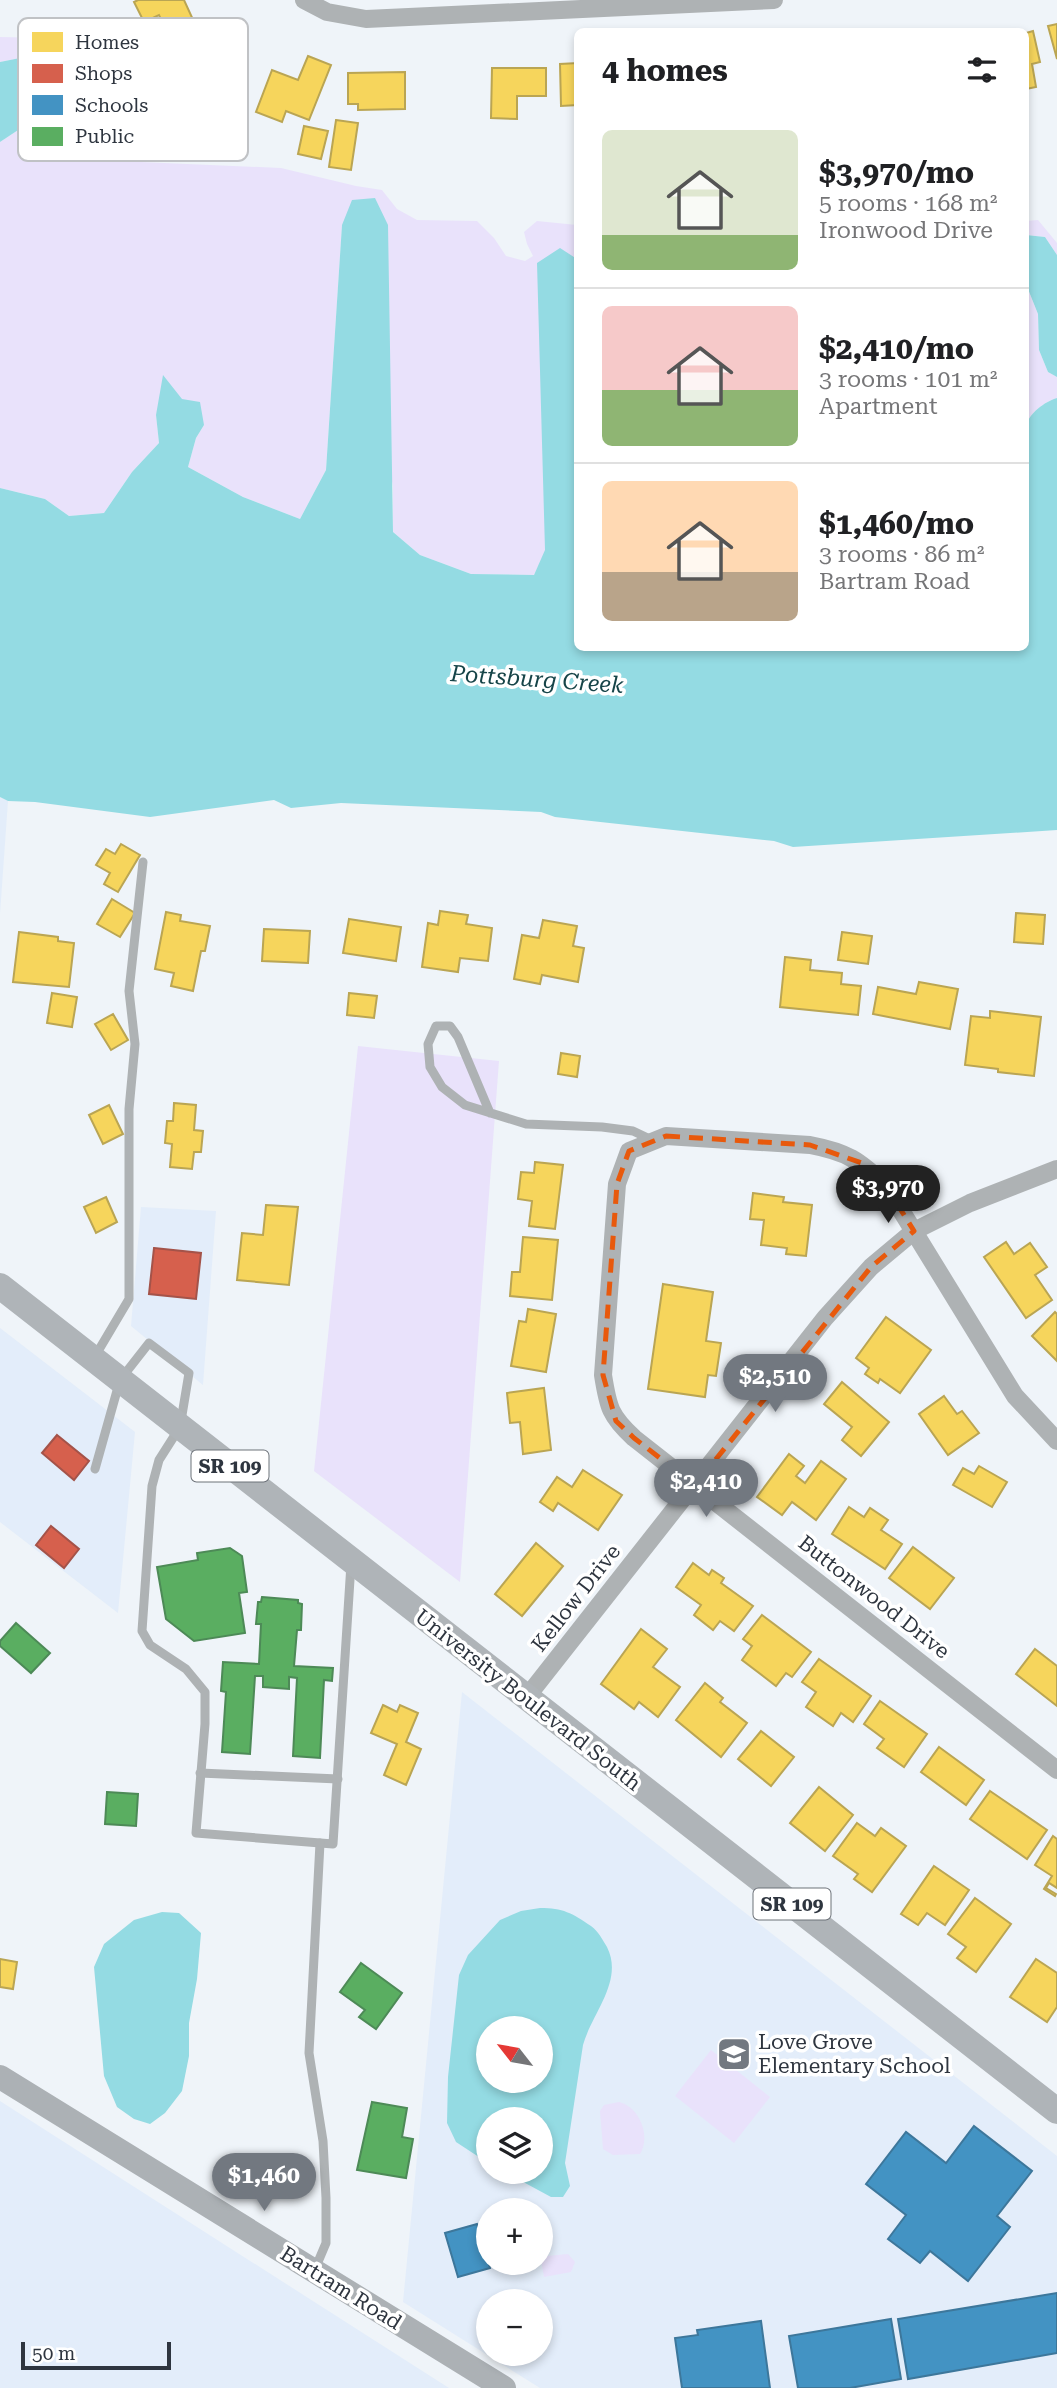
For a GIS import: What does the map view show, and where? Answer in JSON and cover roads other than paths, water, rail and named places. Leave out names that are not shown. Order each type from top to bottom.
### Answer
[{"type":"main road","name":"University Boulevard South","points":[[0,1286],[1057,2111]]},
{"type":"street","points":[[304,0],[327,12],[366,19],[775,0]]},
{"type":"street","points":[[654,1141],[666,1136],[810,1144],[834,1150],[862,1163],[886,1186],[1015,1396],[1057,1441]]},
{"type":"street","name":"Buttonwood Drive","points":[[654,1141],[629,1151],[617,1184],[603,1375],[607,1400],[615,1421],[1057,1770]]},
{"type":"street","name":"Kellow Drive","points":[[526,1698],[825,1318],[871,1267],[914,1231],[970,1203],[1057,1169]]},
{"type":"street","name":"Bartram Road","points":[[0,2077],[503,2388]]},
{"type":"lane","points":[[93,1359],[129,1299],[129,1109],[135,1044],[130,991],[143,862]]},
{"type":"lane","points":[[490,1113],[458,1037],[450,1026],[436,1027],[428,1044],[430,1067],[442,1087],[465,1105],[490,1113],[526,1124],[634,1131],[654,1141]]},
{"type":"lane","points":[[95,1469],[120,1380],[149,1343],[189,1373],[180,1427],[159,1460],[152,1486],[142,1630],[150,1645],[186,1669],[205,1692],[196,1833],[333,1844],[351,1562]]},
{"type":"lane","points":[[200,1773],[338,1779]]},
{"type":"lane","points":[[314,2271],[326,2243],[323,2141],[309,2053],[320,1843]]},
{"type":"water","points":[[18,58],[18,130],[0,142],[0,62]]},
{"type":"water","name":"Pottsburg Creek","points":[[375,198],[388,225],[393,532],[420,555],[471,574],[534,575],[545,550],[537,263],[560,248],[574,257],[574,651],[1029,651],[1029,420],[1038,408],[1057,398],[1057,830],[793,847],[774,841],[555,817],[541,812],[341,803],[291,808],[274,800],[150,817],[8,801],[0,797],[0,488],[45,499],[69,516],[104,513],[132,472],[159,443],[156,415],[163,375],[182,399],[200,402],[204,425],[196,438],[188,467],[243,497],[300,519],[326,470],[342,225],[352,200]]},
{"type":"water","points":[[1029,235],[1045,237],[1057,255],[1057,377],[1048,372],[1039,350],[1038,314],[1029,292]]},
{"type":"water","points":[[540,1908],[561,1910],[596,1931],[607,1947],[611,1960],[609,1985],[583,2045],[565,2163],[570,2186],[563,2197],[551,2197],[527,2184],[553,2184],[553,2107],[476,2107],[476,2155],[456,2142],[447,2123],[448,2077],[459,1975],[468,1955],[500,1920],[521,1911]]},
{"type":"water","points":[[162,1912],[179,1913],[201,1933],[197,1979],[189,2023],[189,2056],[182,2091],[165,2113],[150,2124],[134,2119],[117,2107],[104,2076],[94,1967],[104,1944],[134,1920]]},
{"type":"place","name":"Love Grove Elementary School","points":[[734,2054]]}]
